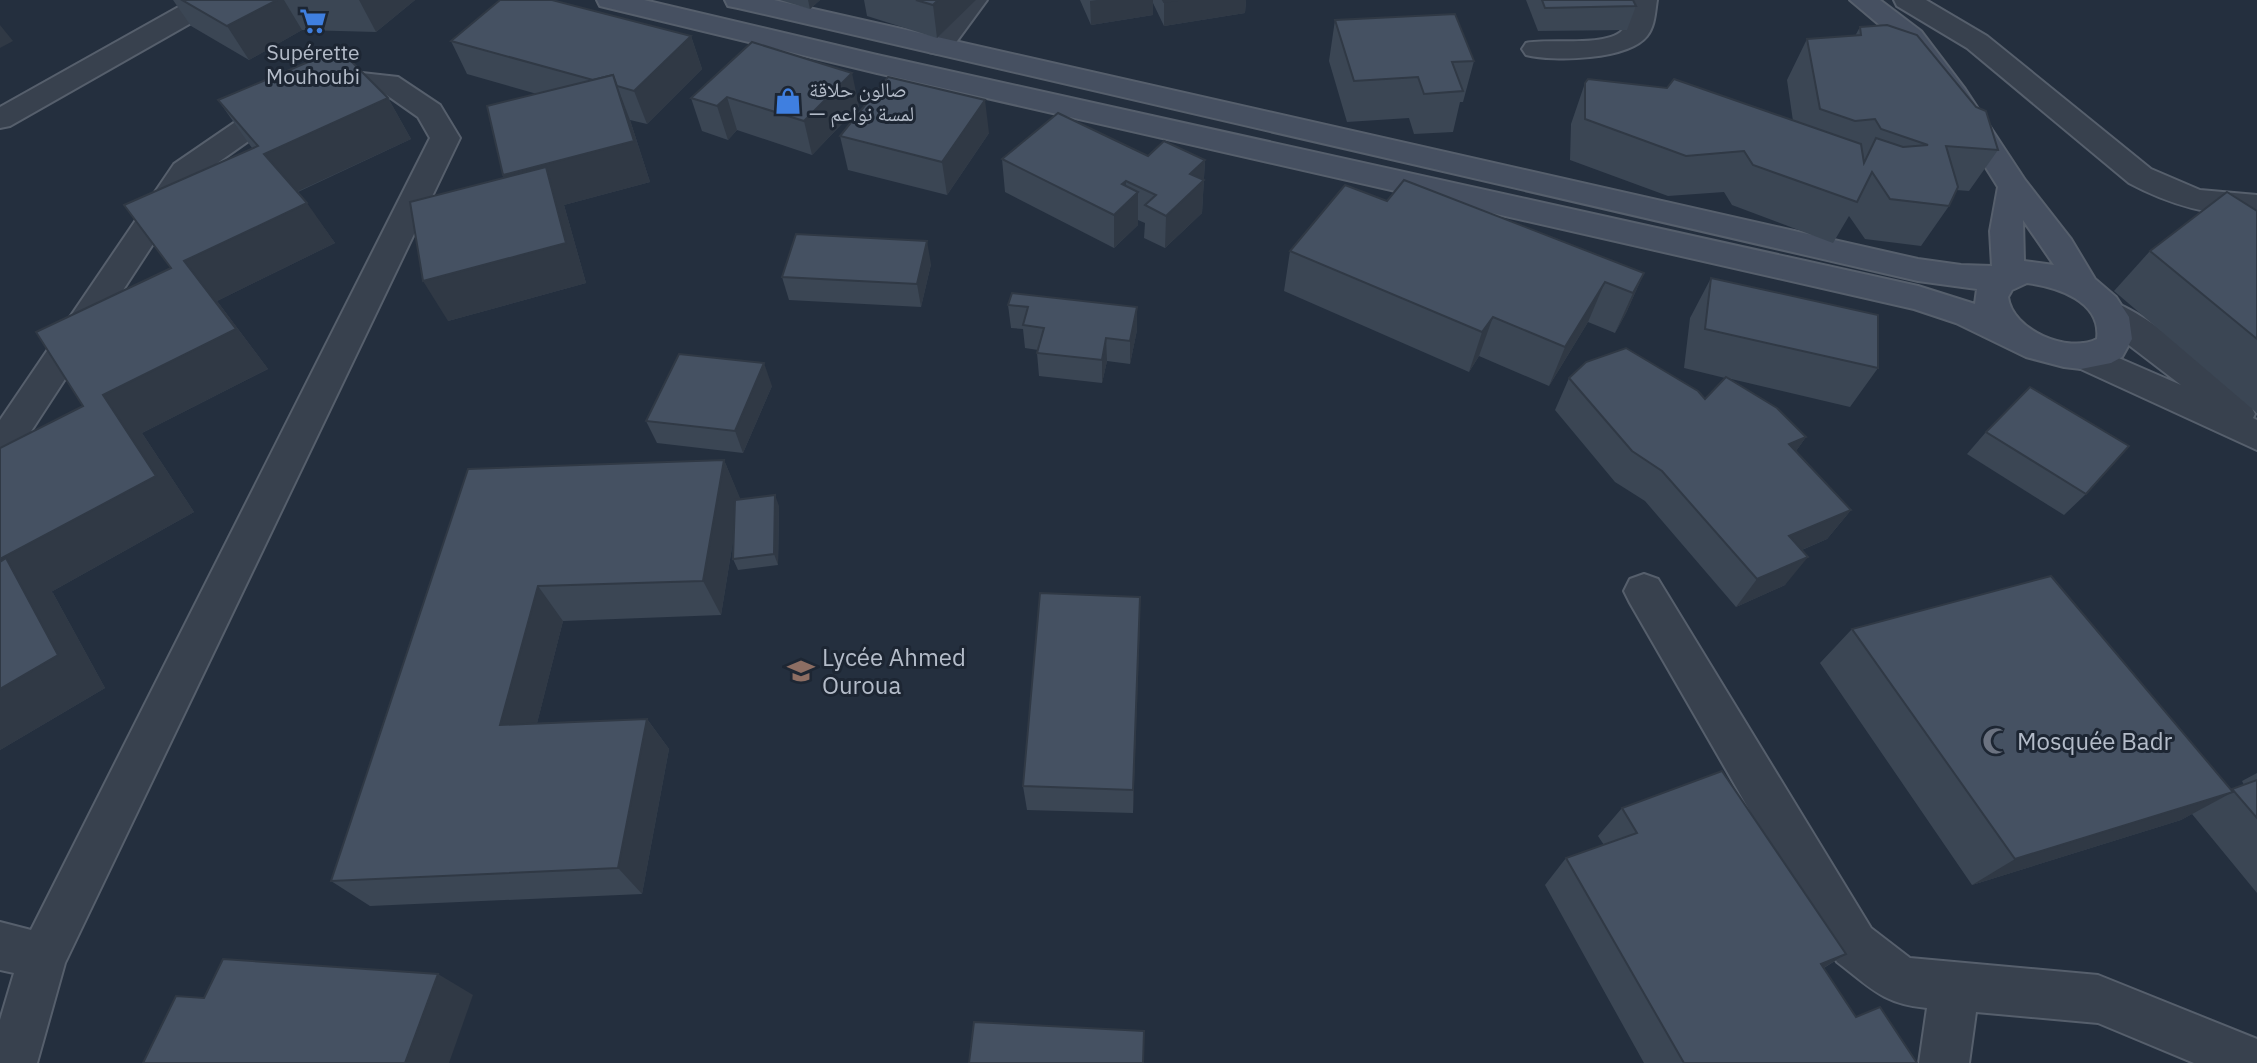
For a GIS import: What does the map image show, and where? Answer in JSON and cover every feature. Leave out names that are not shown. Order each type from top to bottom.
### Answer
[{"type":"street","points":[[159,0],[200,6]]},
{"type":"street","points":[[610,0],[1077,110],[1918,298],[1968,314],[2038,348],[2062,355],[2084,356],[2102,352],[2114,342],[2118,330],[2112,314]]},
{"type":"street","points":[[738,0],[1918,270],[1961,277],[2006,276],[2026,272],[2046,274],[2084,288],[2112,314],[2171,357],[2257,434]]},
{"type":"street","points":[[939,46],[974,0]]},
{"type":"street","points":[[1536,49],[1612,46],[1627,40],[1636,32],[1644,0]]},
{"type":"street","points":[[1863,0],[1911,37],[1955,95],[2014,187],[2060,247],[2084,288]]},
{"type":"street","points":[[1907,0],[1977,43],[2140,176],[2170,192],[2202,203],[2230,207],[2257,206]]},
{"type":"street","points":[[0,119],[200,6]]},
{"type":"street","points":[[0,449],[185,171],[257,121],[354,81],[388,83],[430,111],[444,138],[22,952],[12,1063]]},
{"type":"street","points":[[2006,276],[2004,240],[2014,187]]},
{"type":"street","points":[[2006,276],[1993,287],[1990,298],[1993,311],[2017,337]]},
{"type":"street","points":[[2084,356],[2257,434]]},
{"type":"street","points":[[1644,591],[1854,945],[1901,981],[2098,999],[2255,1063]]},
{"type":"street","points":[[1944,1063],[1955,984]]},
{"type":"building","points":[[182,0],[277,0],[227,26]]},
{"type":"building","points":[[500,0],[552,0],[691,36],[634,91],[617,86],[613,75],[593,80],[451,41]]},
{"type":"building","points":[[916,0],[938,0],[933,5]]},
{"type":"building","points":[[1542,0],[1633,0],[1636,6],[1545,8]]},
{"type":"building","points":[[1455,14],[1474,61],[1452,62],[1463,91],[1424,94],[1418,77],[1354,81],[1335,20]]},
{"type":"building","points":[[1887,25],[1917,35],[1976,107],[1986,111],[1998,150],[1946,146],[1958,187],[1949,206],[1890,199],[1872,172],[1857,202],[1753,165],[1744,151],[1686,156],[1585,119],[1585,83],[1588,79],[1667,88],[1674,79],[1861,144],[1864,163],[1876,138],[1903,147],[1928,145],[1881,129],[1875,119],[1855,121],[1820,109],[1807,39],[1861,35],[1860,27]]},
{"type":"building","points":[[752,42],[852,73],[804,121],[727,97],[717,106],[691,98]]},
{"type":"building","points":[[339,49],[388,98],[264,154],[307,203],[184,261],[236,329],[103,395],[156,476],[0,559],[0,448],[83,406],[36,332],[171,268],[124,205],[258,146],[218,100]]},
{"type":"building","points":[[613,75],[634,141],[503,175],[487,106]]},
{"type":"building","points":[[888,77],[985,100],[942,162],[840,136]]},
{"type":"building","points":[[1058,113],[1148,156],[1164,141],[1205,160],[1190,174],[1204,180],[1166,216],[1145,205],[1156,195],[1126,181],[1122,184],[1138,192],[1114,215],[1002,159]]},
{"type":"building","points":[[546,167],[566,243],[423,281],[410,202]]},
{"type":"building","points":[[1404,180],[1644,273],[1633,293],[1605,282],[1565,347],[1493,317],[1482,332],[1290,251],[1345,185],[1387,201]]},
{"type":"building","points":[[2227,192],[2257,211],[2257,339],[2150,251]]},
{"type":"building","points":[[796,234],[927,241],[917,284],[782,277]]},
{"type":"building","points":[[1711,278],[1878,315],[1878,368],[1705,329]]},
{"type":"building","points":[[1012,293],[1137,307],[1130,341],[1106,338],[1102,360],[1037,353],[1044,328],[1023,325],[1028,307],[1008,305]]},
{"type":"building","points":[[1626,348],[1698,391],[1705,399],[1726,377],[1777,408],[1806,437],[1789,444],[1851,510],[1789,536],[1808,557],[1757,579],[1662,471],[1632,451],[1569,378],[1586,362]]},
{"type":"building","points":[[679,354],[764,363],[735,431],[646,421]]},
{"type":"building","points":[[2030,387],[2129,446],[2086,494],[1986,432]]},
{"type":"building","points":[[724,460],[703,581],[538,586],[500,725],[647,719],[618,868],[331,881],[468,469]]},
{"type":"building","points":[[775,495],[774,554],[733,559],[735,500]]},
{"type":"building","points":[[6,558],[58,655],[0,689],[0,562]]},
{"type":"building","name":"Mosquée Badr","points":[[2051,576],[2233,792],[2015,859],[1852,629]]},
{"type":"building","points":[[1040,593],[1140,597],[1133,790],[1023,786]]},
{"type":"building","points":[[1722,771],[1846,954],[1821,964],[1856,1017],[1880,1007],[1917,1063],[1684,1063],[1566,858],[1637,833],[1622,808]]},
{"type":"building","points":[[2257,780],[2257,818],[2232,789]]},
{"type":"building","points":[[223,959],[438,974],[405,1063],[143,1063],[176,996],[204,998]]},
{"type":"building","points":[[974,1022],[1144,1031],[1143,1063],[969,1063]]},
{"type":"place","name":"Supérette Mouhoubi","points":[[313,21]]},
{"type":"place","name":"صالون حلاقة — لمسة نواعم","points":[[788,101]]},
{"type":"place","name":"Lycée Ahmed Ouroua","points":[[801,671]]},
{"type":"place","name":"Mosquée Badr","points":[[1996,741]]}]
